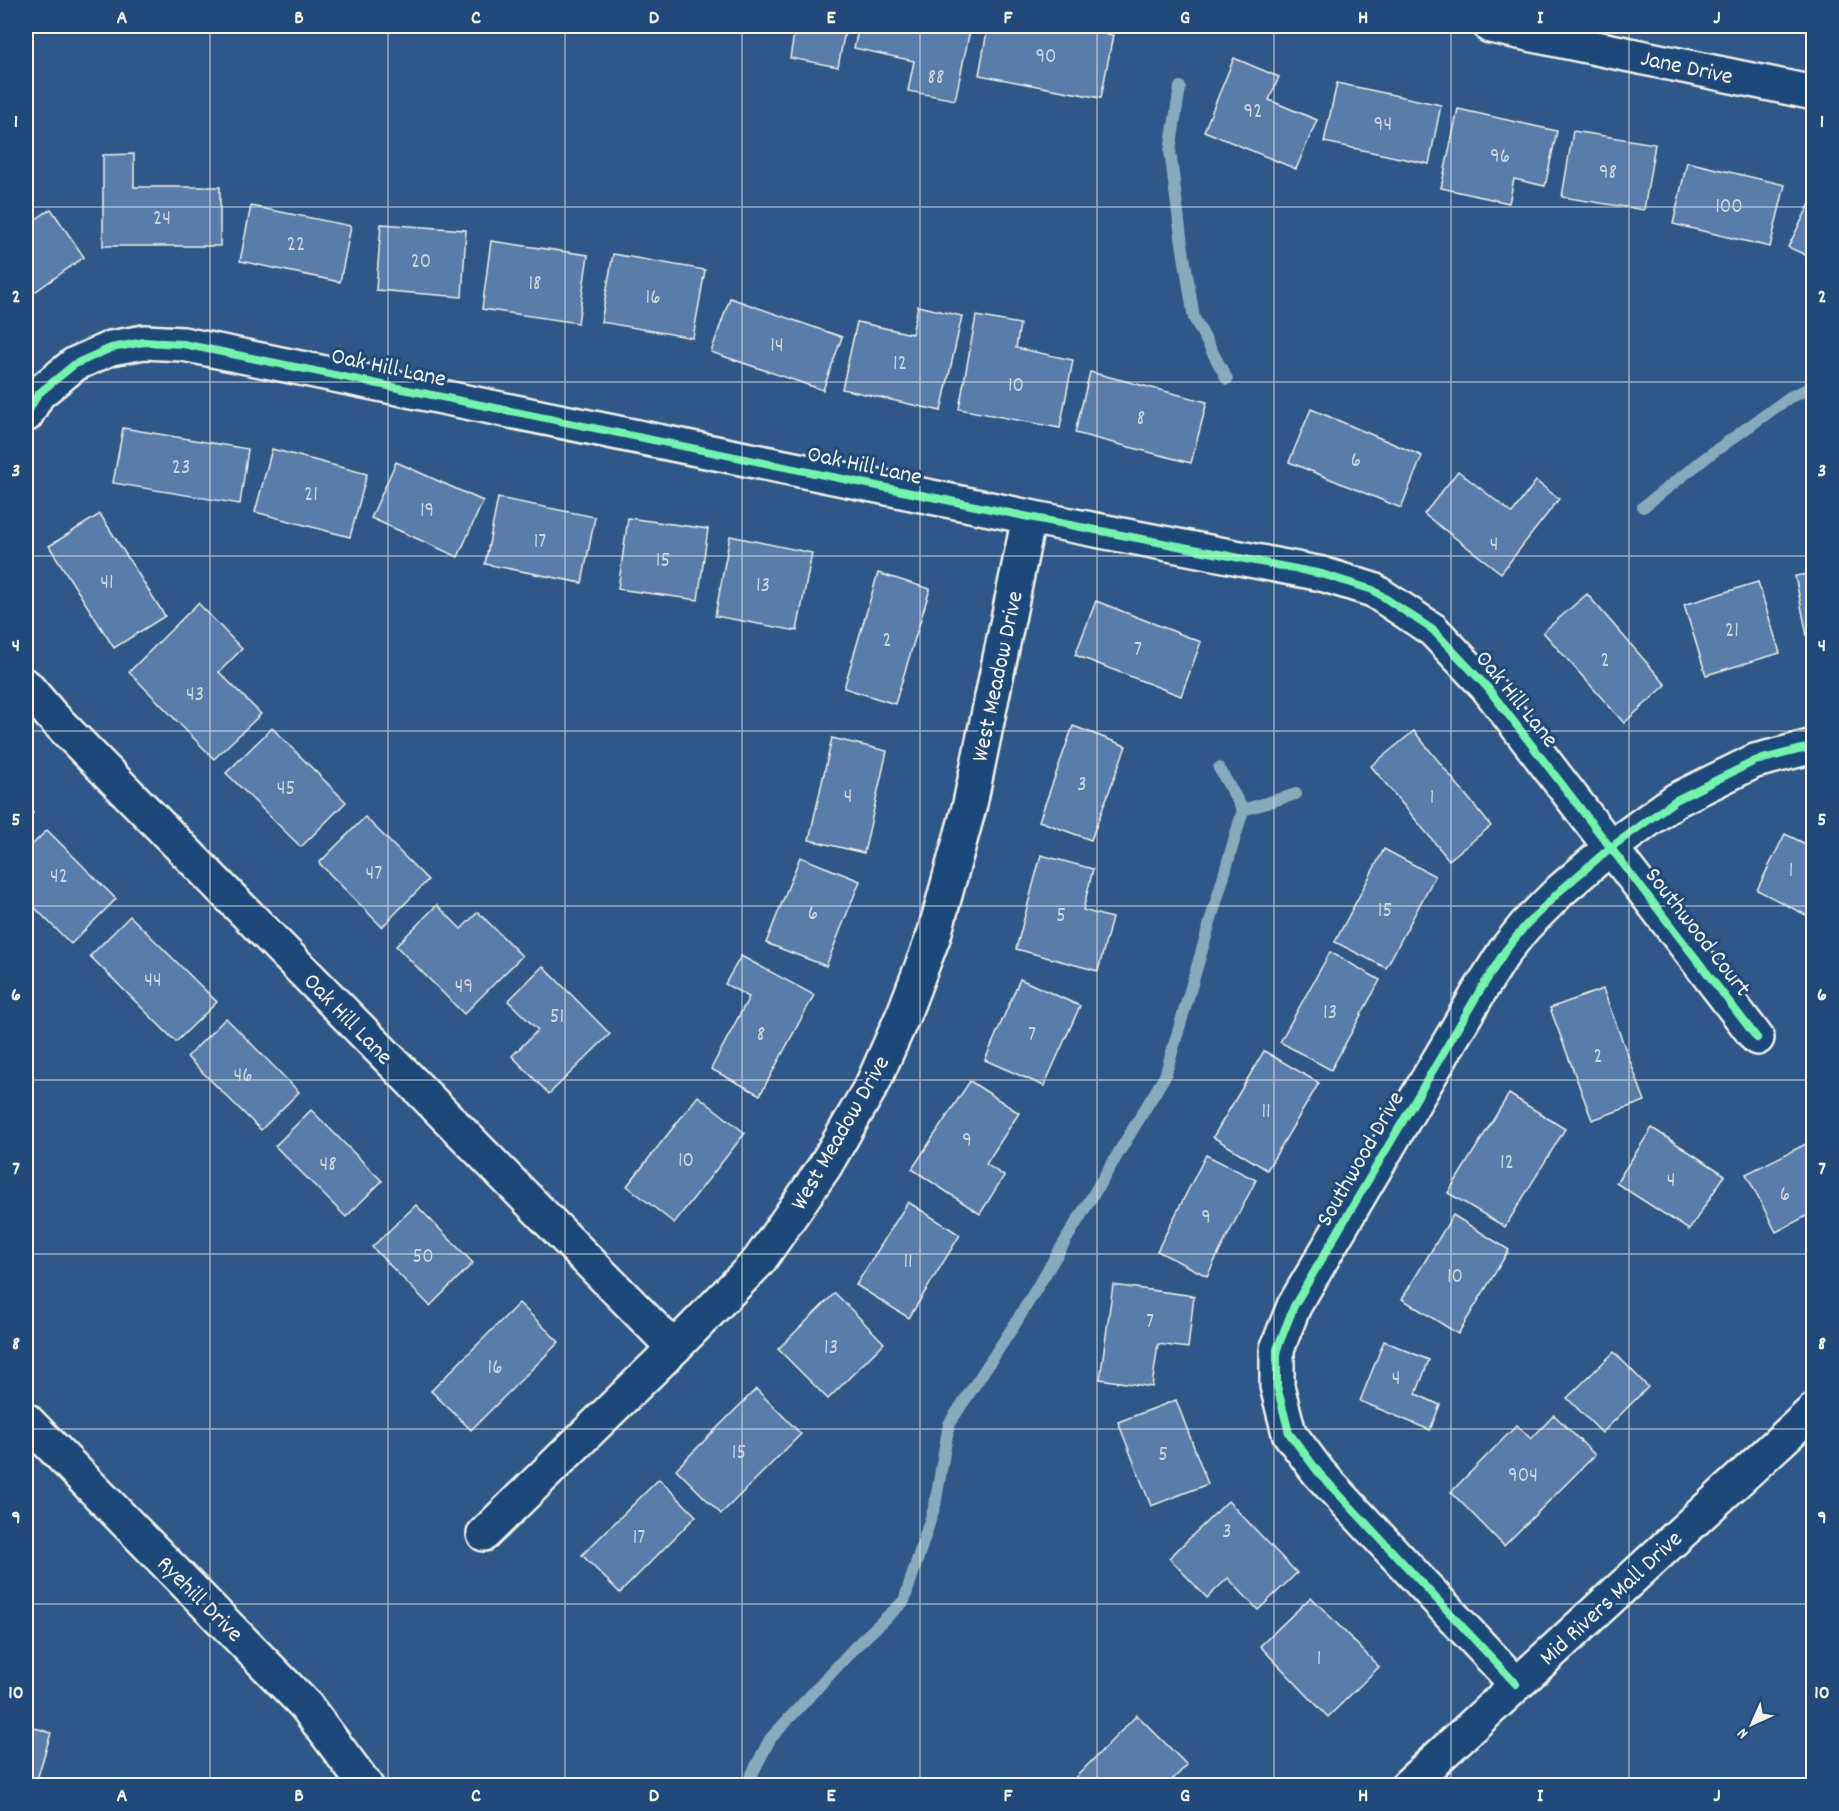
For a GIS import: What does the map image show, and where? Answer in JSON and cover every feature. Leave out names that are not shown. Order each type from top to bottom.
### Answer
[{"type":"street","name":"Jane Drive","points":[[1510,27],[1814,93]]},
{"type":"street","name":"Oak Hill Lane","points":[[26,415],[38,394],[75,364],[111,348],[144,342],[183,344],[1029,517],[1322,574],[1373,590],[1433,630],[1487,687],[1610,848]]},
{"type":"street","name":"West Meadow Drive","points":[[484,1534],[674,1348],[759,1261],[825,1167],[873,1083],[904,1013],[934,935],[970,804],[1029,517]]},
{"type":"street","name":"Oak Hill Lane","points":[[26,686],[51,715],[674,1348]]},
{"type":"street","name":"Southwood Drive","points":[[1516,1684],[1319,1473],[1289,1433],[1277,1386],[1277,1349],[1294,1306],[1505,951],[1525,926],[1561,890],[1610,848],[1686,795],[1755,761],[1814,746]]},
{"type":"street","name":"Southwood Court","points":[[1610,848],[1757,1038]]},
{"type":"street","name":"Mid Rivers Mall Drive","points":[[1407,1785],[1814,1410]]},
{"type":"street","name":"Ryehill Drive","points":[[26,1420],[306,1706],[366,1785]]},
{"type":"building","points":[[755,26],[846,26],[838,67],[790,58],[794,34]]},
{"type":"building","points":[[859,26],[971,26],[955,100],[908,91],[914,61],[854,48]]},
{"type":"building","points":[[988,26],[1062,26],[1113,35],[1101,98],[979,75]]},
{"type":"building","points":[[1234,58],[1279,77],[1269,100],[1317,120],[1296,169],[1204,131]]},
{"type":"building","points":[[1337,83],[1441,105],[1429,164],[1324,142]]},
{"type":"building","points":[[1458,109],[1557,131],[1545,186],[1514,179],[1509,203],[1441,188]]},
{"type":"building","points":[[1573,131],[1655,144],[1644,210],[1562,197]]},
{"type":"building","points":[[134,154],[134,187],[220,187],[220,246],[103,246],[103,155]]},
{"type":"building","points":[[1687,162],[1785,185],[1770,247],[1673,224]]},
{"type":"building","points":[[1814,196],[1814,259],[1788,247]]},
{"type":"building","points":[[251,206],[351,226],[340,282],[240,261]]},
{"type":"building","points":[[51,209],[84,257],[26,298],[26,226]]},
{"type":"building","points":[[381,224],[466,230],[462,297],[376,290]]},
{"type":"building","points":[[491,241],[588,255],[578,323],[482,309]]},
{"type":"building","points":[[613,254],[705,270],[693,338],[601,322]]},
{"type":"building","points":[[730,298],[842,337],[823,390],[711,352]]},
{"type":"building","points":[[918,306],[962,316],[941,411],[842,389],[857,322],[912,334]]},
{"type":"building","points":[[976,316],[1020,324],[1016,348],[1073,360],[1060,428],[959,409]]},
{"type":"building","points":[[1090,372],[1207,402],[1191,463],[1075,433]]},
{"type":"building","points":[[1311,409],[1422,456],[1401,508],[1289,462]]},
{"type":"building","points":[[123,428],[248,449],[240,504],[113,483]]},
{"type":"building","points":[[272,449],[367,474],[350,537],[255,512]]},
{"type":"building","points":[[396,462],[483,501],[458,557],[371,518]]},
{"type":"building","points":[[1458,471],[1512,513],[1536,481],[1559,499],[1501,573],[1424,514]]},
{"type":"building","points":[[498,498],[595,517],[582,583],[485,564]]},
{"type":"building","points":[[100,514],[165,616],[114,648],[49,546]]},
{"type":"building","points":[[628,518],[708,529],[698,600],[618,589]]},
{"type":"building","points":[[730,536],[812,553],[797,631],[715,616]]},
{"type":"building","points":[[878,573],[930,589],[895,704],[844,688]]},
{"type":"building","points":[[1814,573],[1814,644],[1809,645],[1795,576]]},
{"type":"building","points":[[1758,582],[1780,653],[1706,675],[1684,605]]},
{"type":"building","points":[[1587,594],[1666,685],[1624,723],[1543,632]]},
{"type":"building","points":[[1096,601],[1201,642],[1181,696],[1075,655]]},
{"type":"building","points":[[198,603],[242,649],[219,672],[261,714],[214,759],[129,672]]},
{"type":"building","points":[[1073,726],[1126,746],[1091,840],[1039,821]]},
{"type":"building","points":[[272,728],[346,802],[301,847],[226,773]]},
{"type":"building","points":[[1414,731],[1491,826],[1449,860],[1371,766]]},
{"type":"building","points":[[832,738],[887,751],[864,853],[809,840]]},
{"type":"building","points":[[26,805],[33,813],[26,820]]},
{"type":"building","points":[[365,817],[428,880],[382,927],[319,863]]},
{"type":"building","points":[[47,830],[116,899],[71,944],[26,899],[26,851]]},
{"type":"building","points":[[1785,834],[1814,848],[1814,919],[1757,890]]},
{"type":"building","points":[[1384,849],[1435,876],[1386,968],[1335,942]]},
{"type":"building","points":[[1041,855],[1093,869],[1083,910],[1112,918],[1098,971],[1016,949]]},
{"type":"building","points":[[800,857],[860,881],[826,966],[766,943]]},
{"type":"building","points":[[437,905],[461,929],[478,912],[522,956],[464,1014],[396,946]]},
{"type":"building","points":[[130,916],[217,1002],[176,1042],[90,956]]},
{"type":"building","points":[[1330,952],[1380,980],[1331,1070],[1280,1042]]},
{"type":"building","points":[[741,956],[814,995],[760,1095],[711,1069],[749,997],[725,984]]},
{"type":"building","points":[[543,966],[610,1034],[549,1094],[512,1056],[538,1030],[508,1001]]},
{"type":"building","points":[[1020,979],[1080,1006],[1044,1086],[985,1060]]},
{"type":"building","points":[[1603,989],[1645,1101],[1592,1120],[1550,1008]]},
{"type":"building","points":[[226,1018],[299,1092],[261,1130],[187,1057]]},
{"type":"building","points":[[1264,1051],[1319,1083],[1267,1170],[1213,1137]]},
{"type":"building","points":[[970,1081],[1019,1113],[986,1164],[1004,1176],[980,1214],[912,1169]]},
{"type":"building","points":[[1509,1094],[1565,1129],[1505,1227],[1448,1193]]},
{"type":"building","points":[[698,1096],[745,1133],[674,1223],[627,1186]]},
{"type":"building","points":[[311,1110],[382,1181],[346,1217],[275,1146]]},
{"type":"building","points":[[1652,1128],[1725,1175],[1689,1230],[1616,1183]]},
{"type":"building","points":[[1814,1140],[1814,1212],[1776,1232],[1746,1174]]},
{"type":"building","points":[[1206,1155],[1256,1180],[1207,1276],[1157,1251]]},
{"type":"building","points":[[908,1202],[960,1235],[909,1318],[856,1285]]},
{"type":"building","points":[[416,1205],[473,1263],[430,1306],[372,1247]]},
{"type":"building","points":[[1453,1215],[1509,1250],[1458,1334],[1402,1299]]},
{"type":"building","points":[[1113,1285],[1194,1296],[1188,1348],[1158,1344],[1152,1387],[1100,1379]]},
{"type":"building","points":[[835,1293],[884,1343],[828,1399],[778,1349]]},
{"type":"building","points":[[519,1303],[559,1342],[471,1430],[431,1391]]},
{"type":"building","points":[[1384,1341],[1429,1360],[1416,1394],[1440,1405],[1430,1430],[1360,1401]]},
{"type":"building","points":[[1614,1352],[1648,1387],[1602,1433],[1567,1398]]},
{"type":"building","points":[[756,1389],[801,1434],[721,1514],[676,1469]]},
{"type":"building","points":[[1176,1400],[1208,1484],[1151,1506],[1118,1422]]},
{"type":"building","points":[[1554,1415],[1595,1455],[1504,1546],[1451,1492],[1517,1425],[1531,1439]]},
{"type":"building","points":[[659,1479],[696,1516],[620,1593],[582,1555]]},
{"type":"building","points":[[1228,1501],[1297,1573],[1258,1610],[1228,1578],[1207,1598],[1169,1558]]},
{"type":"building","points":[[1311,1597],[1379,1667],[1328,1717],[1260,1646]]},
{"type":"building","points":[[1137,1715],[1187,1765],[1166,1786],[1067,1786]]},
{"type":"building","points":[[26,1725],[51,1733],[35,1786],[26,1786]]},
{"type":"waterway","points":[[1180,87],[1170,151],[1194,318],[1227,379]]},
{"type":"waterway","points":[[1643,507],[1708,456],[1790,397],[1814,386]]},
{"type":"waterway","points":[[746,1786],[770,1739],[856,1646],[904,1601],[935,1505],[949,1424],[1015,1324],[1165,1076],[1243,810],[1219,768]]},
{"type":"waterway","points":[[1243,810],[1296,794]]},
{"type":"cycle path","points":[[26,415],[38,394],[75,364],[111,348],[144,342],[183,344],[1029,517],[1322,574],[1373,590],[1433,630],[1487,687],[1757,1038]]},
{"type":"cycle path","points":[[1516,1684],[1319,1473],[1289,1433],[1277,1386],[1277,1349],[1294,1306],[1479,992],[1505,951],[1525,926],[1561,890],[1610,848],[1676,800],[1755,761],[1814,746]]}]
